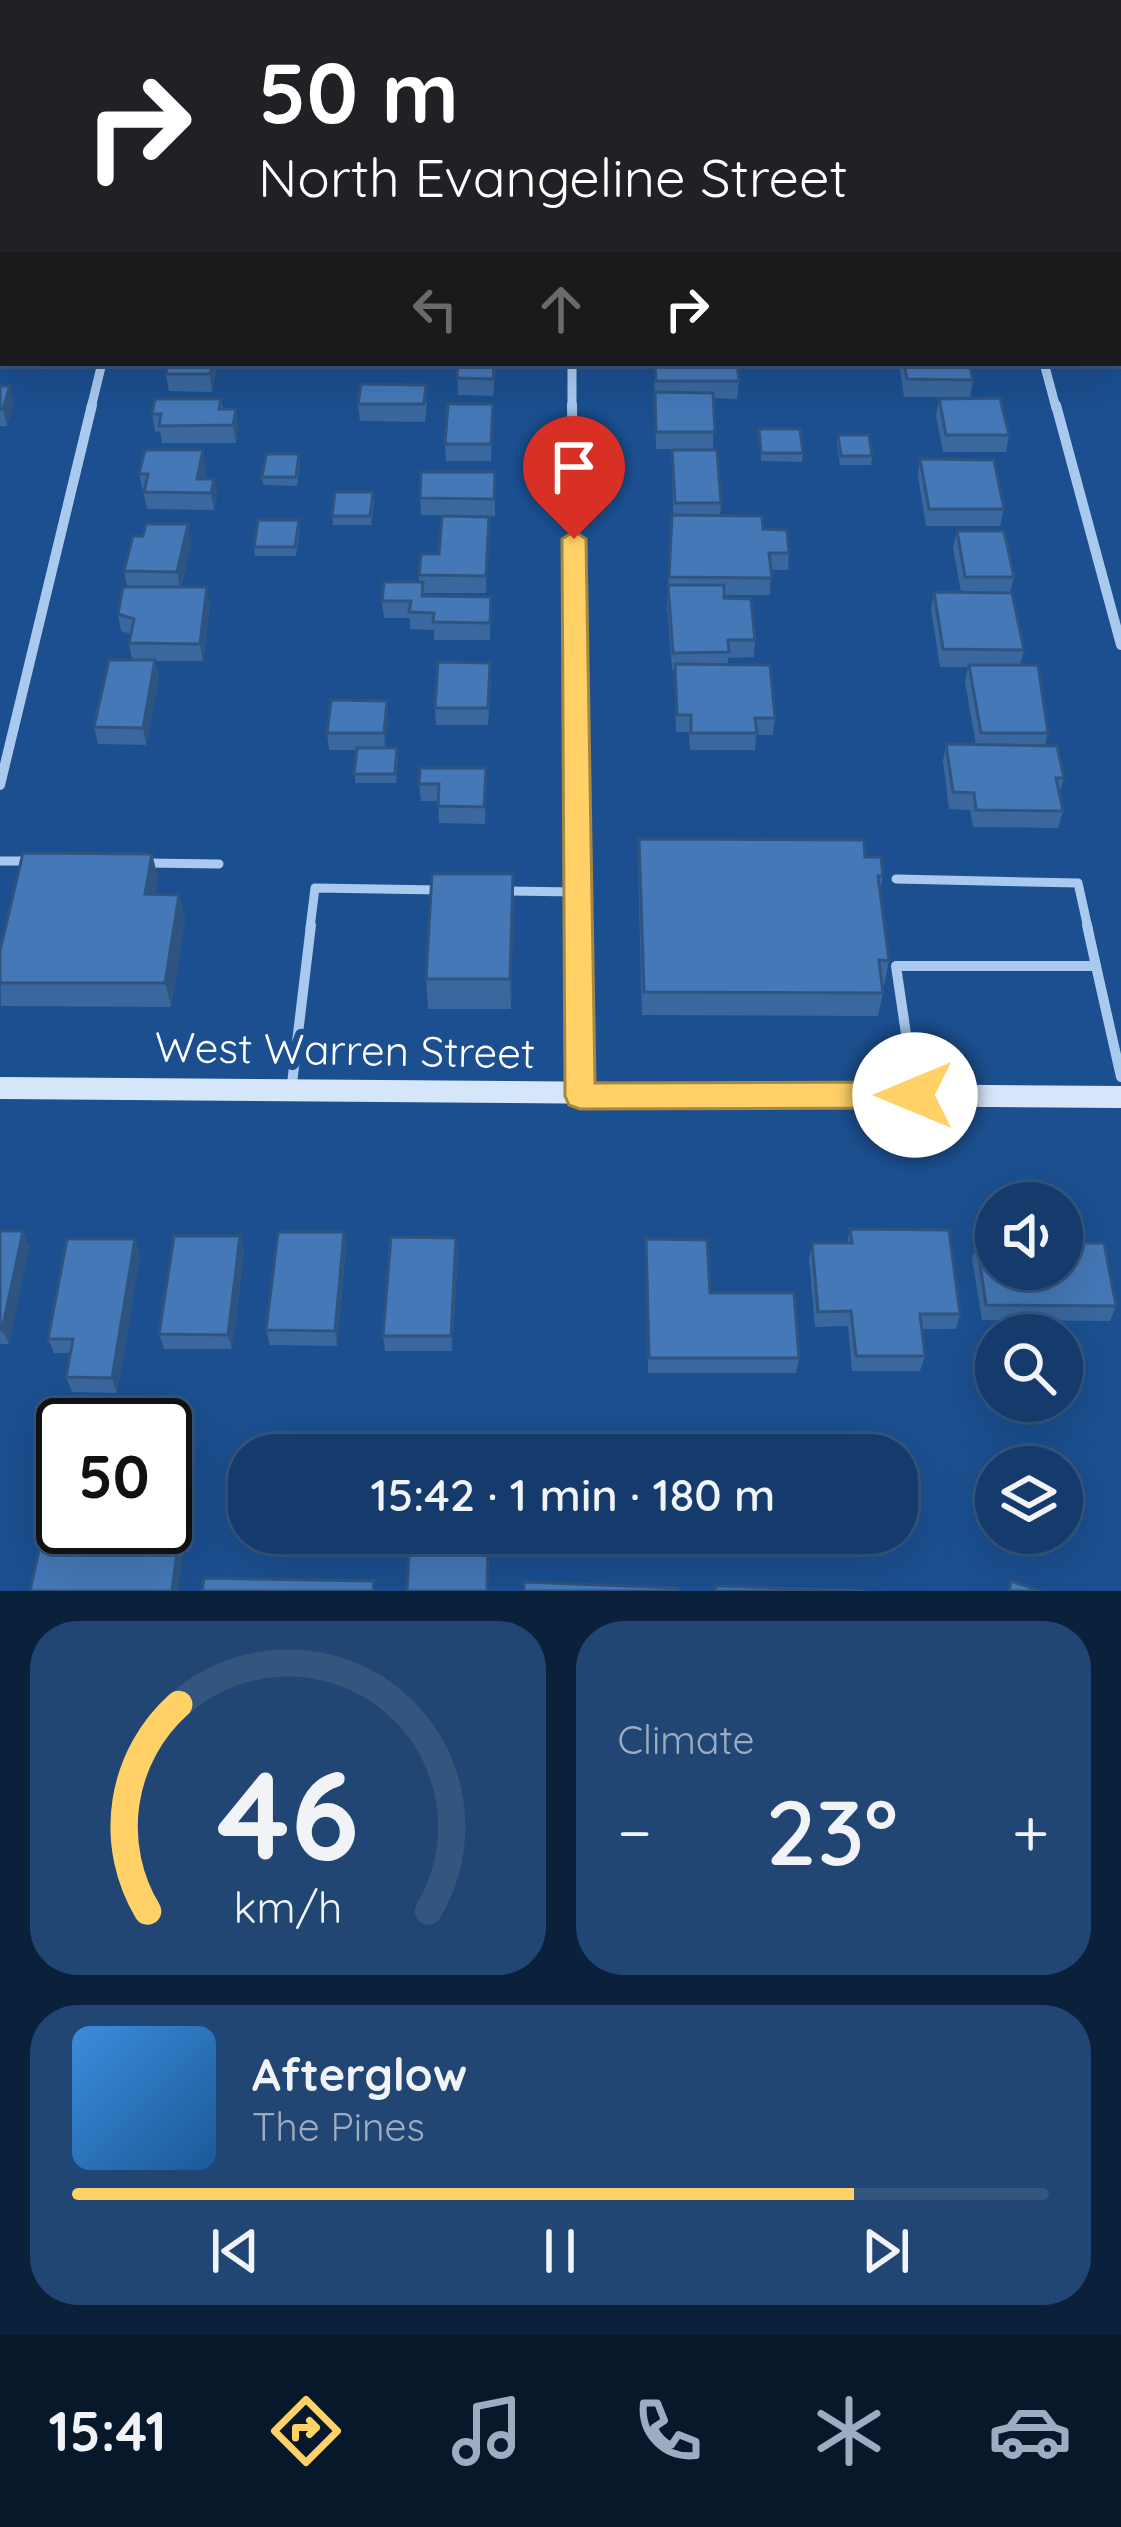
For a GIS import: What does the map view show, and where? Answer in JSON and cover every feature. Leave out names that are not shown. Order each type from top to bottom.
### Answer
[{"type":"main road","name":"West Warren Street","points":[[0,1088],[1121,1097]]},
{"type":"street","points":[[0,784],[100,366]]},
{"type":"street","points":[[572,366],[580,1096]]},
{"type":"street","points":[[1046,366],[1121,645]]},
{"type":"lane","points":[[0,861],[40,861]]},
{"type":"lane","points":[[125,862],[219,864]]},
{"type":"lane","points":[[896,879],[1078,883],[1121,1077]]},
{"type":"lane","points":[[291,1092],[315,888],[446,890]]},
{"type":"lane","points":[[490,891],[578,892]]},
{"type":"lane","points":[[915,1095],[896,967],[1096,967]]},
{"type":"building","points":[[167,366],[211,366],[210,374],[166,374]]},
{"type":"building","points":[[458,366],[494,366],[493,379],[457,378]]},
{"type":"building","points":[[655,366],[737,366],[739,381],[656,381]]},
{"type":"building","points":[[905,366],[970,366],[973,380],[907,379]]},
{"type":"building","points":[[361,384],[426,385],[424,404],[358,404]]},
{"type":"building","points":[[0,386],[10,386],[3,409],[0,409]]},
{"type":"building","points":[[655,392],[713,393],[715,432],[656,432]]},
{"type":"building","points":[[1000,398],[1009,435],[946,435],[939,399]]},
{"type":"building","points":[[155,399],[221,399],[219,409],[236,409],[233,425],[159,426],[161,414],[152,414]]},
{"type":"building","points":[[448,404],[493,404],[491,444],[445,444]]},
{"type":"building","points":[[759,429],[800,429],[803,453],[761,453]]},
{"type":"building","points":[[838,435],[869,435],[872,456],[841,456]]},
{"type":"building","points":[[145,450],[203,450],[197,479],[214,479],[211,493],[144,492],[148,474],[139,474]]},
{"type":"building","points":[[672,450],[717,450],[721,503],[675,503]]},
{"type":"building","points":[[266,454],[299,454],[296,477],[262,477]]},
{"type":"building","points":[[920,459],[994,460],[1004,509],[929,509]]},
{"type":"building","points":[[421,472],[495,472],[494,499],[420,498]]},
{"type":"building","points":[[335,492],[373,492],[370,516],[332,516]]},
{"type":"building","points":[[672,515],[762,516],[763,529],[787,530],[789,553],[769,553],[772,578],[669,577]]},
{"type":"building","points":[[442,516],[489,517],[486,576],[419,575],[421,554],[439,554]]},
{"type":"building","points":[[258,520],[299,520],[295,547],[254,547]]},
{"type":"building","points":[[146,524],[188,524],[177,572],[124,571],[133,536],[143,536]]},
{"type":"building","points":[[957,531],[1004,531],[1014,577],[965,577]]},
{"type":"building","points":[[384,582],[423,582],[422,596],[491,597],[490,623],[433,622],[434,613],[409,612],[411,601],[382,601]]},
{"type":"building","points":[[668,585],[724,585],[724,598],[751,599],[755,640],[728,640],[729,652],[673,653]]},
{"type":"building","points":[[123,587],[207,587],[200,644],[129,643],[134,619],[118,614]]},
{"type":"building","points":[[934,592],[1012,593],[1024,650],[943,649]]},
{"type":"building","points":[[109,660],[155,660],[143,728],[94,727]]},
{"type":"building","points":[[438,662],[490,663],[488,708],[435,708]]},
{"type":"building","points":[[675,664],[770,665],[775,718],[755,718],[757,733],[691,733],[691,715],[677,715]]},
{"type":"building","points":[[969,665],[1038,665],[1048,733],[981,733]]},
{"type":"building","points":[[331,700],[387,701],[384,733],[327,733]]},
{"type":"building","points":[[946,744],[1057,746],[1064,778],[1056,778],[1063,811],[976,810],[974,793],[953,792]]},
{"type":"building","points":[[357,748],[397,748],[395,774],[354,774]]},
{"type":"building","points":[[420,768],[486,768],[484,807],[438,806],[439,784],[419,784]]},
{"type":"building","points":[[639,839],[864,840],[865,857],[881,857],[883,876],[878,876],[889,961],[879,960],[883,993],[644,992]]},
{"type":"building","points":[[23,853],[152,854],[145,894],[179,895],[165,983],[0,983],[0,951]]},
{"type":"building","points":[[432,874],[513,874],[510,979],[426,979]]},
{"type":"building","points":[[850,1229],[949,1230],[960,1314],[920,1314],[925,1356],[856,1356],[851,1311],[818,1312],[812,1243],[852,1243]]},
{"type":"building","points":[[0,1231],[23,1231],[2,1330],[0,1329]]},
{"type":"building","points":[[278,1232],[344,1232],[335,1331],[266,1330]]},
{"type":"building","points":[[174,1236],[240,1236],[228,1335],[159,1334]]},
{"type":"building","points":[[391,1237],[456,1238],[451,1336],[383,1336]]},
{"type":"building","points":[[67,1239],[135,1239],[112,1378],[66,1377],[73,1339],[48,1339]]},
{"type":"building","points":[[646,1239],[707,1240],[710,1293],[794,1293],[799,1358],[649,1358]]},
{"type":"building","points":[[1083,1243],[1104,1243],[1116,1306],[986,1305],[984,1290],[1083,1290]]},
{"type":"building","points":[[38,1554],[177,1554],[172,1591],[30,1591]]},
{"type":"building","points":[[409,1554],[488,1554],[487,1591],[407,1591]]},
{"type":"building","points":[[204,1578],[374,1581],[373,1591],[202,1591]]},
{"type":"building","points":[[1011,1581],[1040,1591],[1009,1591]]},
{"type":"building","points":[[524,1582],[678,1588],[678,1591],[524,1591]]},
{"type":"building","points":[[716,1586],[868,1591],[716,1591]]},
{"type":"route","points":[[574,539],[580,1096],[915,1095]]}]
